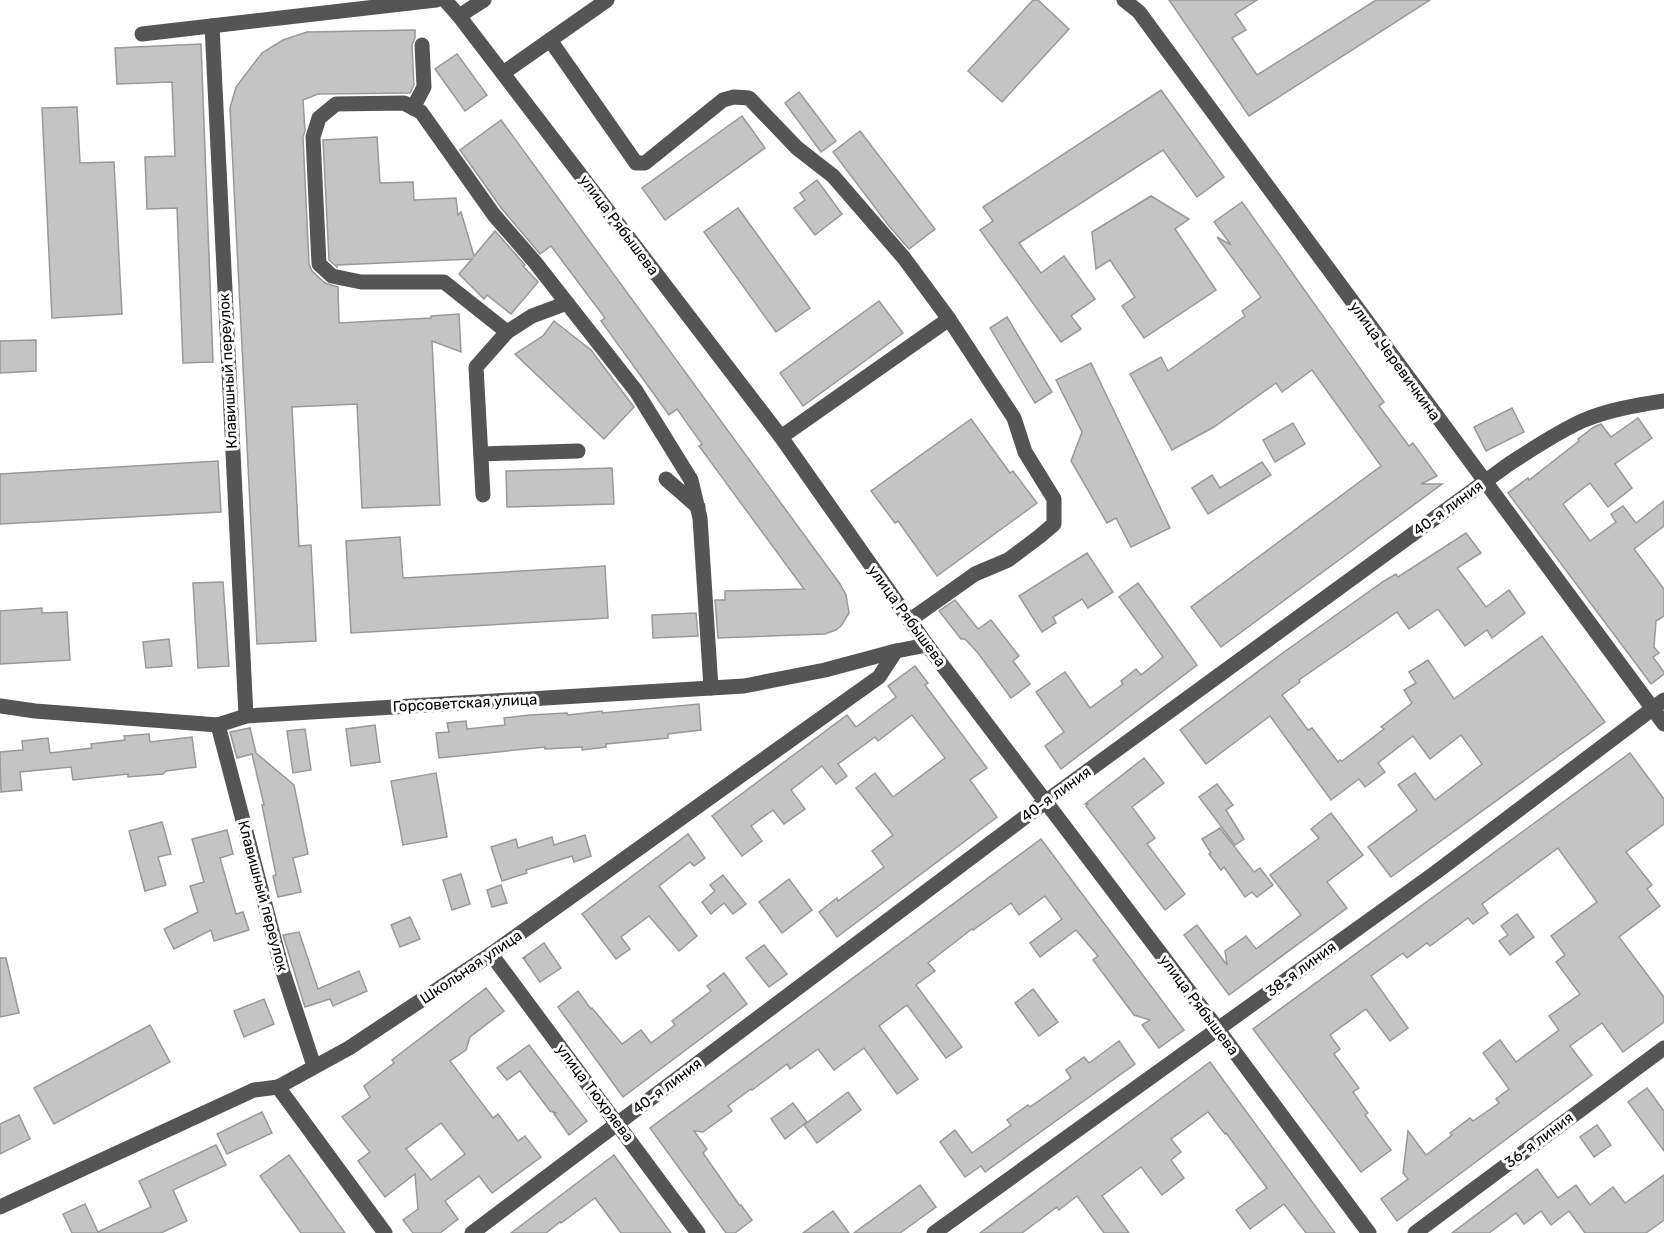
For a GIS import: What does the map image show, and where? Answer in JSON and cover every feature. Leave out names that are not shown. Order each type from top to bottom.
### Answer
[{"type":"street","points":[[142,34],[436,0]]},
{"type":"street","name":"улица Рябышева","points":[[445,0],[781,437],[927,645],[1218,1029],[1369,1233]]},
{"type":"street","points":[[459,16],[484,0]]},
{"type":"street","points":[[503,73],[607,0]]},
{"type":"street","name":"улица Черевичкина","points":[[1124,0],[1139,12],[1484,482],[1658,704],[1664,724]]},
{"type":"street","name":"Клавишный переулок","points":[[212,26],[246,716]]},
{"type":"street","points":[[550,40],[636,163],[645,163],[723,100],[734,97],[749,98],[796,148],[833,177],[904,258],[949,319],[1014,418],[1025,452],[1054,499],[1054,524],[1008,560],[975,574],[910,620]]},
{"type":"street","points":[[413,108],[424,87],[423,45]]},
{"type":"street","points":[[507,332],[444,282],[361,282],[332,276],[319,264],[313,137],[319,117],[336,104],[404,103],[421,112],[494,215],[534,261],[636,391],[691,480],[698,507],[711,688]]},
{"type":"street","points":[[483,495],[476,368],[507,332],[532,316],[567,303]]},
{"type":"street","points":[[781,437],[949,319]]},
{"type":"street","name":"40-я линия","points":[[472,1233],[1045,802],[1484,482],[1545,441],[1582,421],[1610,412],[1664,401]]},
{"type":"street","points":[[481,454],[578,451]]},
{"type":"street","points":[[666,479],[698,507]]},
{"type":"street","name":"Горсоветская улица","points":[[0,706],[34,711],[218,725],[246,716],[744,686],[825,670],[927,645]]},
{"type":"street","name":"Школьная улица","points":[[0,1208],[254,1090],[278,1087],[349,1048],[491,954],[879,677],[896,651]]},
{"type":"street","name":"38-я линия","points":[[934,1233],[1435,873],[1658,704]]},
{"type":"street","name":"Клавишный переулок","points":[[218,725],[282,969],[314,1066]]},
{"type":"street","name":"улица Тюхряева","points":[[491,954],[698,1233]]},
{"type":"street","name":"36-я линия","points":[[1415,1233],[1664,1048]]},
{"type":"street","points":[[278,1087],[385,1233]]},
{"type":"building","points":[[1033,0],[1038,0],[1069,29],[1002,102],[968,71]]},
{"type":"building","points":[[1169,0],[1257,0],[1235,14],[1246,30],[1232,38],[1257,75],[1376,0],[1430,0],[1249,116]]},
{"type":"building","points":[[415,30],[412,45],[414,85],[410,93],[318,94],[303,100],[309,264],[312,271],[325,283],[338,287],[339,323],[431,318],[431,316],[459,314],[461,352],[432,341],[440,505],[362,508],[357,404],[292,407],[299,546],[311,545],[316,641],[257,644],[230,108],[236,87],[262,53],[283,40],[307,32]]},
{"type":"building","points":[[201,44],[213,362],[183,363],[177,208],[147,209],[145,157],[175,156],[172,82],[117,84],[115,48]]},
{"type":"building","points":[[457,54],[487,95],[465,111],[435,69]]},
{"type":"building","points":[[1161,90],[1224,177],[1197,197],[1163,150],[1019,243],[1041,273],[1064,256],[1095,299],[1071,316],[1081,329],[1061,342],[980,230],[993,221],[983,207]]},
{"type":"building","points":[[799,92],[836,141],[821,152],[785,103]]},
{"type":"building","points":[[77,107],[80,163],[114,162],[122,314],[52,318],[42,108]]},
{"type":"building","points":[[742,116],[765,148],[665,220],[642,188]]},
{"type":"building","points":[[501,120],[840,584],[846,595],[849,613],[836,630],[825,634],[718,638],[715,600],[725,600],[725,591],[804,589],[699,446],[702,444],[677,409],[669,415],[601,321],[605,318],[551,246],[540,254],[502,209],[460,150]]},
{"type":"building","points":[[860,131],[935,229],[909,249],[833,152]]},
{"type":"building","points":[[377,137],[380,183],[413,182],[414,200],[456,198],[458,215],[461,212],[474,256],[495,231],[538,282],[511,314],[487,295],[484,299],[459,274],[472,259],[337,265],[337,267],[329,260],[323,140]]},
{"type":"building","points":[[817,180],[842,214],[815,235],[794,208],[805,200],[800,193]]},
{"type":"building","points":[[1151,196],[1189,219],[1175,229],[1216,290],[1144,338],[1122,306],[1135,297],[1110,260],[1096,269],[1092,232]]},
{"type":"building","points":[[1242,202],[1384,402],[1379,406],[1409,446],[1413,443],[1437,476],[1421,484],[1442,484],[1221,647],[1191,607],[1381,466],[1312,370],[1282,392],[1276,383],[1214,427],[1172,450],[1130,374],[1161,357],[1168,371],[1245,316],[1242,311],[1261,297],[1217,237],[1231,245],[1214,222]]},
{"type":"building","points":[[738,208],[810,308],[776,332],[704,232]]},
{"type":"building","points":[[879,301],[903,333],[803,406],[780,373]]},
{"type":"building","points":[[1007,317],[1052,392],[1035,403],[990,328]]},
{"type":"building","points":[[554,321],[591,350],[634,407],[604,439],[515,354],[543,336]]},
{"type":"building","points":[[36,340],[36,371],[0,373],[0,341]]},
{"type":"building","points":[[1091,363],[1170,528],[1131,547],[1116,518],[1107,523],[1071,461],[1082,432],[1056,380]]},
{"type":"building","points":[[1512,408],[1524,432],[1486,451],[1474,427]]},
{"type":"building","points":[[1638,418],[1652,438],[1615,464],[1632,488],[1608,507],[1590,483],[1563,504],[1590,541],[1616,522],[1611,514],[1623,506],[1636,523],[1664,501],[1664,526],[1634,549],[1664,589],[1664,616],[1656,621],[1654,647],[1659,653],[1653,657],[1664,674],[1651,684],[1508,493],[1528,478],[1529,480],[1594,427],[1601,424],[1611,437]]},
{"type":"building","points":[[971,419],[1010,473],[1013,471],[1037,503],[937,576],[898,521],[895,523],[871,491]]},
{"type":"building","points":[[1293,423],[1305,444],[1275,462],[1263,440]]},
{"type":"building","points":[[218,461],[221,512],[0,524],[0,474]]},
{"type":"building","points":[[1262,462],[1271,475],[1208,514],[1192,488],[1212,475],[1220,488]]},
{"type":"building","points":[[612,468],[614,504],[507,507],[506,471]]},
{"type":"building","points":[[1466,533],[1481,553],[1457,568],[1486,607],[1509,590],[1525,613],[1492,638],[1487,630],[1465,646],[1438,609],[1409,629],[1397,612],[1299,680],[1300,682],[1282,695],[1308,730],[1312,728],[1338,762],[1384,729],[1381,727],[1412,703],[1404,690],[1416,683],[1409,672],[1428,660],[1454,699],[1542,636],[1605,722],[1391,877],[1368,847],[1417,810],[1398,785],[1415,773],[1435,800],[1482,764],[1461,735],[1430,759],[1413,736],[1378,763],[1385,772],[1365,787],[1359,779],[1331,800],[1270,716],[1206,764],[1180,730],[1384,581],[1396,574],[1398,577]]},
{"type":"building","points":[[400,537],[403,578],[605,566],[608,618],[351,633],[346,541]]},
{"type":"building","points":[[1087,553],[1113,592],[1088,608],[1082,599],[1053,617],[1056,623],[1042,632],[1019,596]]},
{"type":"building","points":[[223,582],[229,666],[198,668],[193,583]]},
{"type":"building","points":[[1138,583],[1197,665],[1061,769],[1045,746],[1064,732],[1036,692],[1065,672],[1090,708],[1123,684],[1121,681],[1136,669],[1141,675],[1163,657],[1119,597]]},
{"type":"building","points":[[955,600],[978,629],[991,620],[1019,656],[1013,661],[1030,684],[1011,698],[978,653],[965,639],[961,639],[939,611]]},
{"type":"building","points":[[42,608],[42,613],[67,612],[70,660],[0,664],[0,611]]},
{"type":"building","points":[[696,613],[698,636],[653,638],[652,615]]},
{"type":"building","points":[[169,639],[172,666],[146,668],[143,642]]},
{"type":"building","points":[[915,666],[928,683],[925,685],[987,768],[970,780],[997,817],[837,937],[819,912],[884,867],[872,851],[893,835],[856,788],[875,773],[893,797],[945,758],[912,715],[878,741],[875,737],[838,764],[847,776],[836,784],[822,766],[791,790],[805,809],[784,824],[773,810],[751,826],[762,841],[742,856],[712,816],[847,715],[856,727],[896,697],[888,686]]},
{"type":"building","points":[[699,704],[701,730],[668,734],[668,738],[606,744],[606,747],[582,750],[582,747],[545,749],[545,747],[439,758],[436,733],[449,732],[447,723],[466,721],[467,729],[505,725],[504,718],[530,715],[567,713],[568,715],[602,711],[602,713]]},
{"type":"building","points":[[375,725],[380,762],[351,766],[346,729]]},
{"type":"building","points":[[250,728],[256,753],[294,785],[308,854],[293,858],[301,892],[278,897],[262,805],[264,805],[252,754],[237,758],[230,732]]},
{"type":"building","points":[[305,729],[311,770],[293,773],[287,731]]},
{"type":"building","points":[[149,734],[150,742],[192,737],[196,767],[166,771],[163,774],[128,777],[128,774],[73,780],[71,767],[20,772],[22,790],[1,792],[0,752],[23,750],[22,741],[48,738],[50,753],[92,748],[91,744],[125,740],[124,736]]},
{"type":"building","points":[[1630,753],[1664,799],[1664,824],[1626,852],[1652,885],[1647,889],[1660,906],[1619,937],[1664,997],[1664,1022],[1623,1052],[1602,1023],[1570,1046],[1592,1075],[1397,1221],[1381,1199],[1408,1179],[1403,1173],[1408,1131],[1426,1155],[1470,1118],[1473,1121],[1499,1103],[1496,1099],[1509,1089],[1483,1053],[1500,1040],[1516,1062],[1559,1030],[1549,1016],[1580,994],[1556,962],[1565,955],[1551,936],[1597,902],[1558,848],[1482,904],[1488,913],[1473,924],[1468,918],[1430,946],[1427,943],[1407,958],[1403,953],[1371,976],[1408,1028],[1390,1041],[1366,1009],[1330,1035],[1340,1049],[1334,1054],[1359,1088],[1353,1092],[1368,1113],[1365,1115],[1391,1150],[1361,1172],[1253,1029]]},
{"type":"building","points":[[1144,758],[1164,783],[1132,807],[1155,838],[1147,844],[1185,894],[1165,910],[1086,806],[1088,804],[1085,804]]},
{"type":"building","points":[[436,773],[447,837],[403,845],[391,781]]},
{"type":"building","points":[[1217,784],[1233,805],[1226,810],[1244,839],[1235,845],[1199,797]]},
{"type":"building","points":[[1331,813],[1363,855],[1327,882],[1347,908],[1229,995],[1184,935],[1197,925],[1227,965],[1225,951],[1246,936],[1256,949],[1301,915],[1270,875],[1319,838],[1311,829]]},
{"type":"building","points":[[162,822],[171,854],[158,857],[166,885],[145,891],[129,831]]},
{"type":"building","points":[[1220,828],[1254,872],[1260,868],[1273,885],[1257,897],[1252,892],[1245,897],[1224,867],[1221,870],[1209,854],[1211,853],[1202,839]]},
{"type":"building","points":[[227,830],[233,854],[220,858],[236,914],[243,912],[249,930],[214,941],[211,930],[174,949],[164,929],[198,912],[190,886],[204,882],[192,839]]},
{"type":"building","points":[[688,834],[705,858],[694,866],[690,862],[659,886],[697,936],[679,951],[649,916],[621,937],[630,949],[616,959],[582,914]]},
{"type":"building","points":[[585,835],[591,856],[574,862],[572,856],[526,870],[527,873],[502,881],[491,847],[516,839],[518,848],[552,837],[554,845]]},
{"type":"building","points":[[1041,839],[1184,1030],[1159,1048],[1142,1025],[1150,1020],[1134,1015],[1093,960],[1098,956],[1076,930],[1040,957],[1030,943],[1062,919],[1045,896],[1019,915],[1011,903],[928,963],[935,971],[916,985],[962,1047],[946,1058],[907,1005],[879,1026],[918,1079],[897,1094],[864,1048],[834,1070],[818,1049],[790,1069],[787,1064],[751,1089],[728,1106],[732,1111],[703,1132],[694,1131],[707,1149],[703,1153],[752,1220],[735,1233],[726,1233],[650,1128]]},
{"type":"building","points":[[461,874],[470,904],[452,910],[443,880]]},
{"type":"building","points":[[723,875],[746,904],[733,914],[724,903],[711,914],[702,902],[715,891],[710,885]]},
{"type":"building","points":[[789,879],[812,910],[782,933],[759,902]]},
{"type":"building","points":[[501,885],[507,903],[492,907],[487,890]]},
{"type":"building","points":[[1517,914],[1534,937],[1510,955],[1499,941],[1508,935],[1501,926]]},
{"type":"building","points":[[410,917],[420,939],[400,947],[391,925]]},
{"type":"building","points":[[299,932],[318,989],[359,971],[367,991],[333,1006],[330,999],[305,1007],[283,935]]},
{"type":"building","points":[[544,943],[561,968],[540,982],[523,958]]},
{"type":"building","points":[[764,945],[787,974],[769,987],[746,958]]},
{"type":"building","points":[[0,958],[6,958],[19,1013],[0,1017]]},
{"type":"building","points":[[724,973],[747,1004],[623,1097],[558,1007],[578,991],[622,1044],[641,1030],[651,1043],[675,1025],[672,1021],[711,991],[707,986]]},
{"type":"building","points":[[486,988],[504,1011],[470,1037],[466,1050],[450,1061],[493,1118],[498,1114],[518,1141],[525,1136],[541,1157],[492,1193],[479,1176],[445,1201],[458,1219],[440,1233],[413,1233],[403,1220],[418,1209],[415,1174],[385,1197],[358,1161],[370,1152],[342,1117],[370,1097],[364,1086],[394,1063],[392,1060]],"holes":[[[441,1123],[465,1154],[431,1180],[406,1149]]]},
{"type":"building","points":[[1033,989],[1058,1022],[1039,1036],[1015,1003]]},
{"type":"building","points":[[264,999],[274,1024],[244,1037],[234,1011]]},
{"type":"building","points":[[150,1025],[170,1062],[54,1124],[34,1088]]},
{"type":"building","points":[[1119,1041],[1135,1064],[985,1172],[981,1166],[965,1177],[940,1142],[955,1130],[972,1153],[1011,1125],[1007,1120],[1071,1078],[1066,1070],[1084,1057],[1089,1063]]},
{"type":"building","points":[[529,1045],[587,1121],[569,1135],[554,1114],[556,1113],[550,1111],[520,1071],[507,1080],[497,1068]]},
{"type":"building","points":[[1210,1062],[1335,1233],[1306,1233],[1284,1204],[1250,1229],[1236,1210],[1267,1188],[1208,1112],[1171,1139],[1181,1152],[1171,1160],[1184,1178],[1162,1195],[1141,1167],[1102,1196],[1129,1233],[1104,1233],[1077,1196],[1059,1210],[1057,1207],[1022,1233],[980,1233]]},
{"type":"building","points":[[1647,1088],[1664,1111],[1664,1151],[1628,1102]]},
{"type":"building","points":[[848,1092],[861,1110],[817,1143],[804,1125]]},
{"type":"building","points":[[793,1103],[807,1122],[785,1139],[771,1119]]},
{"type":"building","points":[[262,1112],[272,1133],[227,1154],[217,1134]]},
{"type":"building","points":[[19,1115],[30,1139],[0,1154],[0,1124]]},
{"type":"building","points":[[1597,1125],[1611,1145],[1594,1157],[1580,1137]]},
{"type":"building","points":[[216,1145],[226,1165],[173,1190],[187,1221],[161,1233],[72,1233],[63,1214],[85,1204],[98,1232],[151,1207],[139,1181]]},
{"type":"building","points":[[289,1155],[345,1233],[301,1233],[260,1176]]},
{"type":"building","points":[[614,1155],[671,1233],[621,1233],[595,1198],[546,1233],[511,1233]]},
{"type":"building","points":[[1537,1169],[1558,1198],[1576,1185],[1590,1205],[1613,1187],[1625,1203],[1664,1175],[1664,1220],[1646,1233],[1585,1233],[1569,1211],[1551,1225],[1541,1211],[1524,1224],[1516,1213],[1489,1233],[1452,1233]]},
{"type":"building","points":[[920,1185],[936,1207],[900,1233],[854,1233]]},
{"type":"building","points":[[833,1211],[849,1233],[803,1233]]}]
